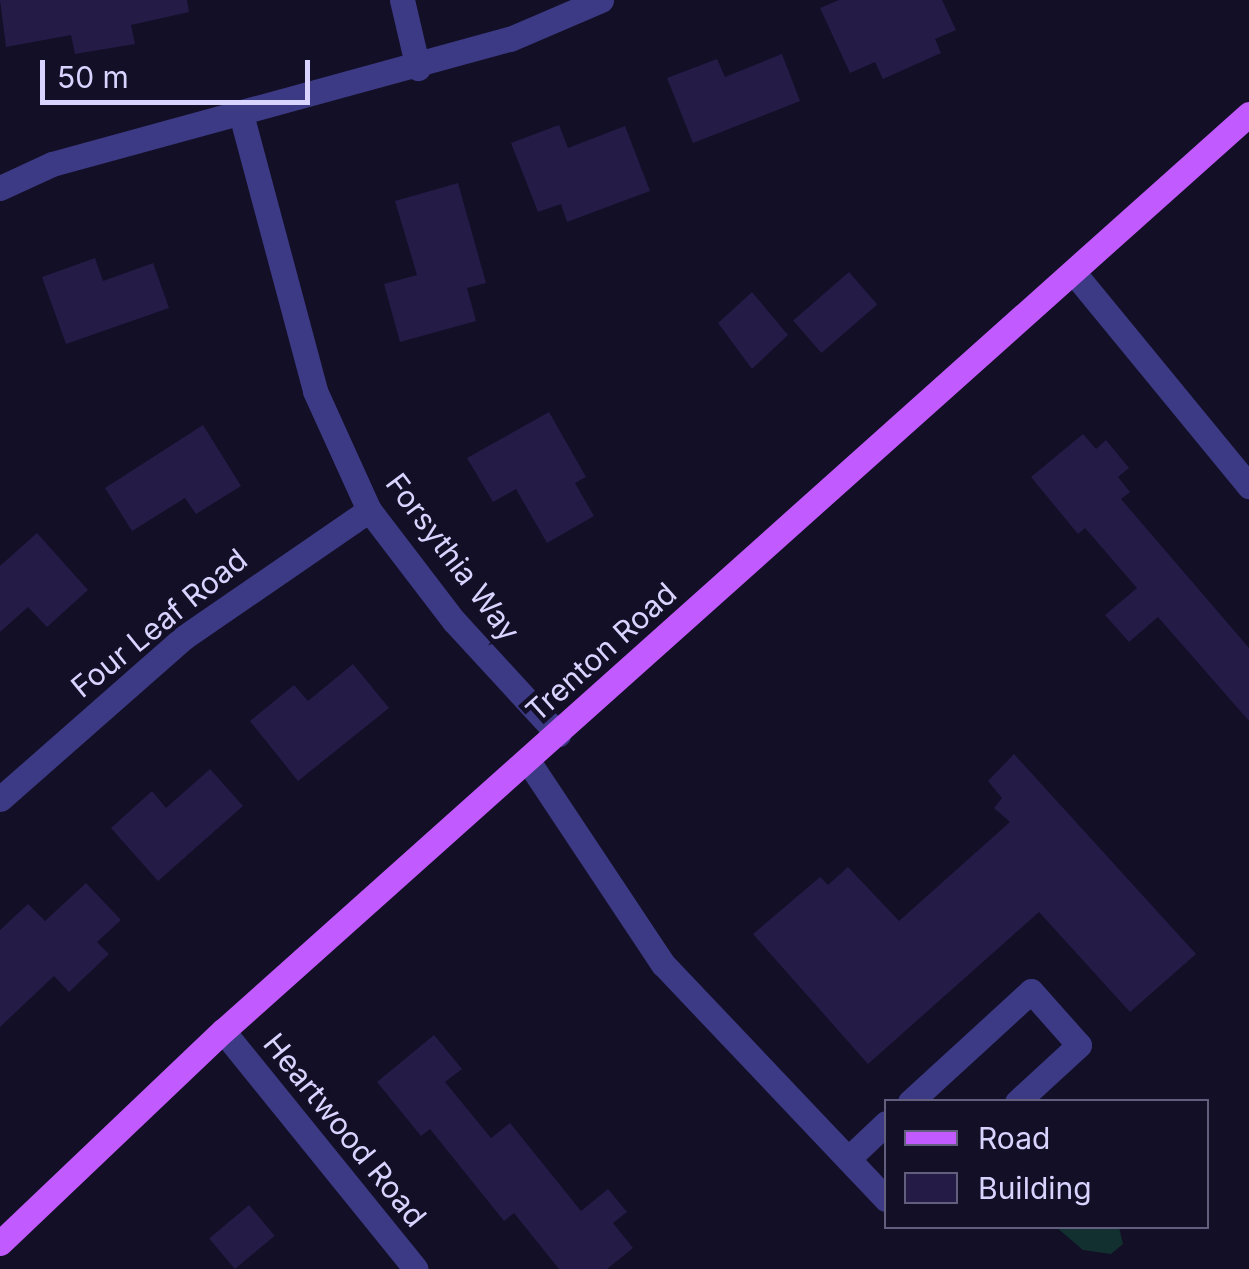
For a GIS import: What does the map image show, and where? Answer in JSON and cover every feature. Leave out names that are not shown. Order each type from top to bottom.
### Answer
[{"type":"main road","name":"Trenton Road","points":[[0,1242],[223,1032],[1249,114]]},
{"type":"street","points":[[402,0],[418,68]]},
{"type":"street","points":[[0,188],[52,164],[510,40],[601,0]]},
{"type":"street","name":"Forsythia Way","points":[[242,114],[315,392],[369,510],[454,622],[558,734]]},
{"type":"street","points":[[1074,273],[1249,486]]},
{"type":"street","name":"Four Leaf Road","points":[[0,800],[183,638],[369,510]]},
{"type":"street","points":[[528,761],[663,964],[884,1197]]},
{"type":"street","points":[[913,1099],[1032,991],[1079,1045],[1019,1099]]},
{"type":"street","name":"Heartwood Road","points":[[223,1032],[416,1269]]},
{"type":"street","points":[[848,1159],[884,1126]]},
{"type":"green space","points":[[1058,1229],[1119,1229],[1123,1244],[1111,1254],[1083,1250]]},
{"type":"building","points":[[0,0],[187,0],[189,12],[131,25],[135,44],[75,54],[71,35],[6,47]]},
{"type":"building","points":[[839,0],[942,0],[956,30],[935,39],[941,53],[883,79],[875,62],[850,73],[820,8]]},
{"type":"building","points":[[782,54],[800,101],[693,143],[667,78],[717,59],[725,77]]},
{"type":"building","points":[[559,125],[568,148],[625,126],[650,191],[567,222],[561,204],[538,212],[511,143]]},
{"type":"building","points":[[458,183],[486,283],[467,288],[476,321],[400,342],[384,284],[417,275],[395,201]]},
{"type":"building","points":[[95,258],[103,281],[153,263],[169,308],[66,344],[42,277]]},
{"type":"building","points":[[849,272],[877,304],[821,353],[793,321]]},
{"type":"building","points":[[752,292],[788,335],[752,369],[718,323]]},
{"type":"building","points":[[549,412],[586,477],[575,483],[594,516],[547,543],[516,489],[493,502],[467,458]]},
{"type":"building","points":[[203,425],[241,486],[196,514],[185,498],[132,531],[105,488]]},
{"type":"building","points":[[1083,434],[1096,449],[1106,440],[1129,468],[1118,477],[1130,492],[1121,499],[1249,648],[1249,721],[1158,617],[1129,642],[1105,615],[1137,588],[1085,528],[1078,534],[1031,477]]},
{"type":"building","points":[[37,533],[88,590],[47,627],[28,607],[0,632],[0,566]]},
{"type":"building","points":[[353,664],[389,708],[298,781],[250,721],[294,685],[308,701]]},
{"type":"building","points":[[1014,754],[1196,954],[1130,1012],[1039,912],[868,1064],[753,934],[820,877],[828,885],[848,867],[899,921],[1010,822],[994,808],[1002,798],[988,781]]},
{"type":"building","points":[[210,769],[243,806],[158,881],[111,828],[152,791],[166,808]]},
{"type":"building","points":[[86,883],[121,920],[97,942],[109,954],[69,992],[54,976],[0,1027],[0,930],[28,904],[45,921]]},
{"type":"building","points":[[434,1035],[462,1069],[445,1082],[491,1138],[510,1123],[581,1211],[608,1189],[627,1212],[613,1223],[633,1248],[607,1269],[559,1269],[514,1213],[504,1221],[430,1129],[421,1136],[377,1082]]},
{"type":"building","points":[[249,1205],[275,1236],[235,1269],[209,1238]]}]
